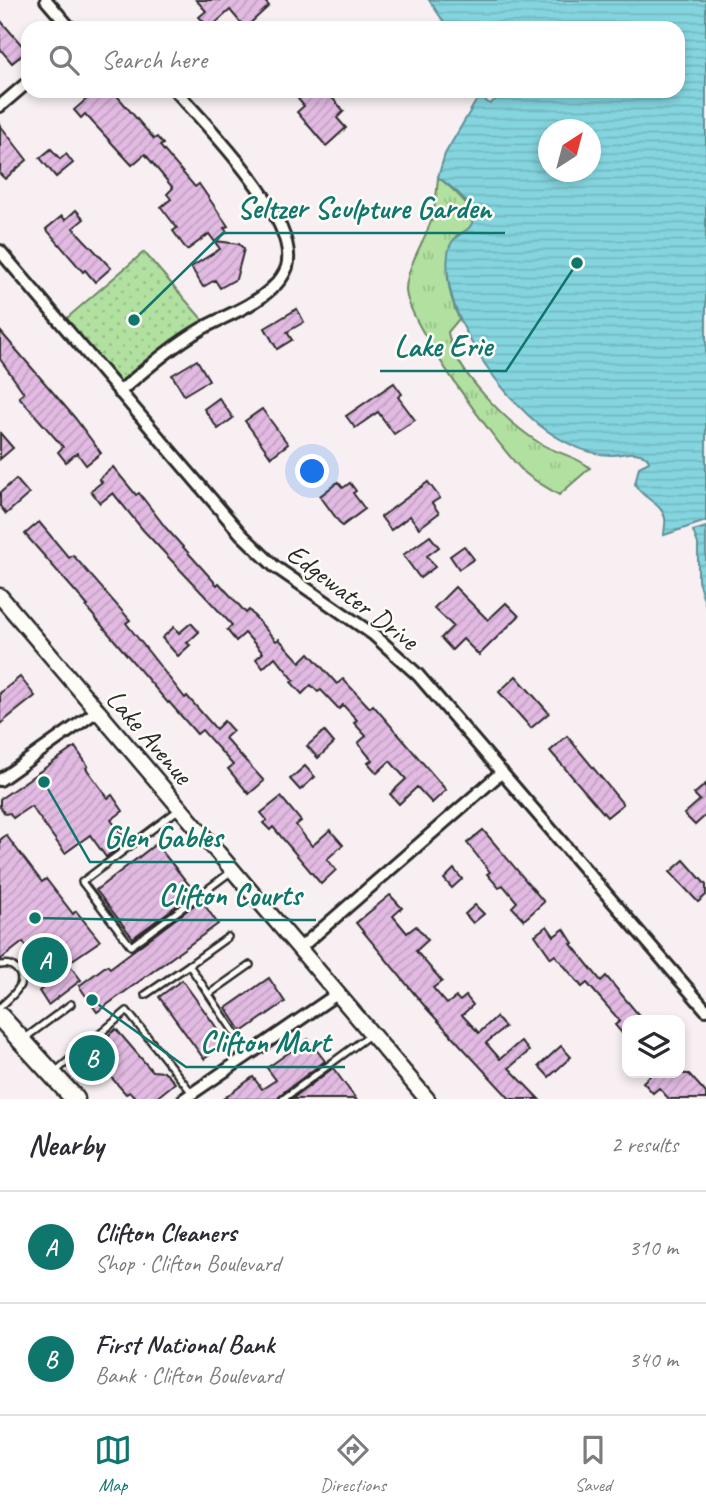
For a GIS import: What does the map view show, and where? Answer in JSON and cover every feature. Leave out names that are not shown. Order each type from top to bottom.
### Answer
[{"type":"main road","points":[[0,1017],[75,1099]]},
{"type":"street","points":[[46,0],[64,21]]},
{"type":"street","points":[[0,106],[21,88]]},
{"type":"street","points":[[119,393],[170,349],[205,327],[253,304],[276,284],[287,265],[284,234],[272,209],[237,160],[182,98]]},
{"type":"street","name":"Edgewater Drive","points":[[0,251],[241,534],[274,566],[374,635],[409,667],[706,1010]]},
{"type":"street","name":"Lake Avenue","points":[[0,596],[427,1099]]},
{"type":"street","points":[[0,780],[97,710]]},
{"type":"street","points":[[300,948],[502,772]]},
{"type":"street","points":[[188,1096],[337,994]]},
{"type":"lane","points":[[180,808],[82,882],[131,946],[233,870]]},
{"type":"lane","points":[[145,995],[228,937]]},
{"type":"lane","points":[[0,965],[14,966],[20,972],[21,979],[19,988],[0,1007]]},
{"type":"lane","points":[[189,965],[249,1054]]},
{"type":"lane","points":[[209,994],[250,965]]},
{"type":"lane","points":[[22,1041],[71,1004]]},
{"type":"lane","points":[[52,1074],[127,1011],[188,1096]]},
{"type":"lane","points":[[283,1099],[371,1034]]},
{"type":"green space","points":[[438,177],[468,206],[473,223],[468,230],[457,235],[449,256],[449,287],[459,319],[448,332],[452,347],[471,379],[514,424],[541,444],[590,468],[559,495],[524,472],[495,438],[436,354],[410,305],[407,281],[432,218]]},
{"type":"green space","points":[[144,252],[208,326],[119,392],[61,323]]},
{"type":"water","points":[[429,0],[706,0],[706,521],[664,535],[663,513],[635,484],[639,467],[649,462],[647,457],[634,453],[611,455],[591,452],[572,445],[538,424],[489,370],[462,324],[448,277],[448,254],[453,240],[470,227],[473,217],[465,200],[438,177],[445,154],[478,98],[490,104],[496,98],[685,98],[685,21],[443,21]]},
{"type":"water","points":[[706,527],[706,606],[698,581],[698,544],[693,531]]},
{"type":"building","points":[[196,0],[264,0],[269,6],[253,21],[239,21],[230,10],[218,21],[203,21],[199,17],[206,11]]},
{"type":"building","points":[[0,20],[21,44],[21,56],[12,63],[0,49]]},
{"type":"building","points":[[88,98],[119,98],[154,139],[157,137],[163,144],[160,146],[195,187],[199,184],[228,226],[224,228],[227,232],[216,241],[239,244],[244,249],[236,279],[220,288],[215,280],[203,287],[191,267],[220,249],[209,234],[187,250],[173,231],[177,228],[161,207],[171,199],[167,194],[173,188],[145,154],[132,165],[85,114],[81,118],[74,110]]},
{"type":"building","points":[[332,98],[344,111],[337,118],[346,128],[326,146],[297,112],[304,106],[298,99]]},
{"type":"building","points":[[0,125],[27,160],[5,179],[0,174]]},
{"type":"building","points":[[51,149],[60,159],[66,154],[73,163],[56,177],[40,158]]},
{"type":"building","points":[[76,210],[84,219],[73,228],[111,268],[95,282],[46,229],[62,216],[65,220]]},
{"type":"building","points":[[297,309],[304,322],[287,332],[292,340],[277,349],[265,328]]},
{"type":"building","points":[[0,331],[75,418],[101,453],[86,465],[77,453],[66,462],[58,452],[63,447],[19,397],[24,393],[0,359]]},
{"type":"building","points":[[197,360],[209,380],[184,395],[172,375]]},
{"type":"building","points":[[394,383],[402,394],[398,397],[415,420],[394,434],[378,412],[355,428],[346,416]]},
{"type":"building","points":[[219,398],[233,418],[218,429],[204,409]]},
{"type":"building","points":[[262,409],[288,444],[271,457],[245,421]]},
{"type":"building","points":[[0,433],[13,448],[0,459]]},
{"type":"building","points":[[113,467],[136,495],[139,493],[217,585],[219,583],[246,613],[249,610],[276,641],[279,639],[300,662],[309,653],[337,684],[343,679],[370,708],[373,705],[446,790],[432,803],[417,787],[399,804],[390,794],[406,779],[390,761],[377,773],[368,763],[372,760],[358,743],[366,736],[354,723],[357,720],[343,705],[339,709],[321,690],[318,692],[311,685],[302,694],[275,657],[263,668],[256,659],[263,653],[245,633],[236,641],[227,630],[232,625],[143,530],[113,493],[100,503],[91,491],[102,482],[99,479]]},
{"type":"building","points":[[16,479],[29,494],[6,514],[0,506],[0,493]]},
{"type":"building","points":[[338,482],[343,488],[350,483],[356,491],[353,493],[365,509],[342,526],[320,496]]},
{"type":"building","points":[[428,482],[440,498],[432,503],[439,513],[419,528],[410,516],[391,530],[381,517]]},
{"type":"building","points":[[39,522],[69,558],[73,555],[130,620],[126,623],[185,698],[187,696],[216,729],[224,721],[233,731],[225,738],[264,781],[249,794],[228,769],[233,765],[202,730],[197,734],[168,703],[25,534]]},
{"type":"building","points":[[430,536],[439,547],[427,556],[435,567],[420,578],[403,555]]},
{"type":"building","points":[[464,546],[474,559],[459,569],[450,556]]},
{"type":"building","points":[[455,587],[488,620],[506,603],[519,616],[479,655],[463,639],[452,650],[441,638],[453,626],[434,608]]},
{"type":"building","points":[[191,623],[199,632],[178,656],[162,638],[174,627],[179,633]]},
{"type":"building","points":[[516,676],[549,713],[531,728],[499,692]]},
{"type":"building","points":[[20,677],[35,696],[0,724],[0,693]]},
{"type":"building","points":[[324,731],[334,743],[318,758],[307,746]]},
{"type":"building","points":[[567,736],[623,804],[607,817],[550,751]]},
{"type":"building","points":[[75,747],[88,766],[86,768],[108,798],[112,795],[123,811],[111,820],[127,841],[106,857],[90,835],[65,853],[31,806],[13,818],[10,813],[5,814],[0,807],[0,799]]},
{"type":"building","points":[[305,766],[315,777],[300,790],[290,779]]},
{"type":"building","points":[[706,784],[706,815],[695,825],[684,814],[700,800],[694,794]]},
{"type":"building","points":[[281,797],[301,821],[296,825],[312,846],[330,830],[343,845],[327,859],[336,870],[321,884],[273,827],[270,830],[263,823],[267,820],[261,813]]},
{"type":"building","points":[[483,830],[544,902],[524,920],[512,907],[517,902],[503,885],[499,888],[487,874],[490,872],[467,843]]},
{"type":"building","points":[[6,835],[42,882],[46,879],[73,914],[76,911],[100,941],[68,963],[81,980],[48,1005],[39,991],[52,982],[23,942],[0,960],[0,840]]},
{"type":"building","points":[[156,844],[195,892],[133,938],[96,890]]},
{"type":"building","points":[[684,860],[706,885],[706,895],[698,902],[670,872]]},
{"type":"building","points":[[454,869],[462,879],[452,888],[444,879]]},
{"type":"building","points":[[390,895],[402,908],[393,916],[407,933],[416,926],[428,940],[416,951],[442,981],[433,988],[447,1004],[456,997],[460,1001],[466,996],[473,1005],[462,1015],[479,1033],[496,1017],[505,1027],[486,1043],[500,1059],[521,1041],[529,1051],[509,1068],[539,1099],[510,1099],[427,1009],[356,923]]},
{"type":"building","points":[[201,900],[218,924],[97,1012],[79,986],[107,965],[110,968]]},
{"type":"building","points":[[475,905],[484,914],[473,923],[465,914]]},
{"type":"building","points":[[547,926],[554,936],[564,929],[573,943],[571,944],[601,981],[606,976],[639,1015],[622,1015],[622,1033],[615,1025],[620,1021],[587,983],[582,987],[555,955],[551,958],[535,935]]},
{"type":"building","points":[[269,978],[285,1002],[242,1032],[226,1008]]},
{"type":"building","points":[[182,980],[227,1042],[204,1059],[159,997]]},
{"type":"building","points":[[116,1029],[152,1071],[165,1072],[175,1083],[155,1099],[137,1099],[130,1092],[126,1094],[102,1067],[99,1071],[85,1055]]},
{"type":"building","points":[[308,1039],[325,1061],[278,1099],[223,1099],[253,1077],[262,1089],[276,1080],[267,1068]]},
{"type":"building","points":[[561,1046],[571,1057],[549,1077],[539,1066]]},
{"type":"building","points":[[333,1068],[356,1099],[292,1099]]},
{"type":"building","points":[[685,1074],[689,1074],[706,1093],[706,1099],[669,1099],[659,1088],[653,1093],[643,1082],[647,1078],[685,1078]]},
{"type":"place","name":"Lake Erie","points":[[577,263]]},
{"type":"place","name":"Seltzer Sculpture Garden","points":[[134,320]]},
{"type":"place","name":"Glen Gables","points":[[44,782]]},
{"type":"place","name":"Clifton Courts","points":[[35,918]]},
{"type":"place","name":"Clifton Cleaners","points":[[45,960]]},
{"type":"place","name":"Clifton Mart","points":[[92,1000]]},
{"type":"place","name":"First National Bank","points":[[92,1058]]}]
